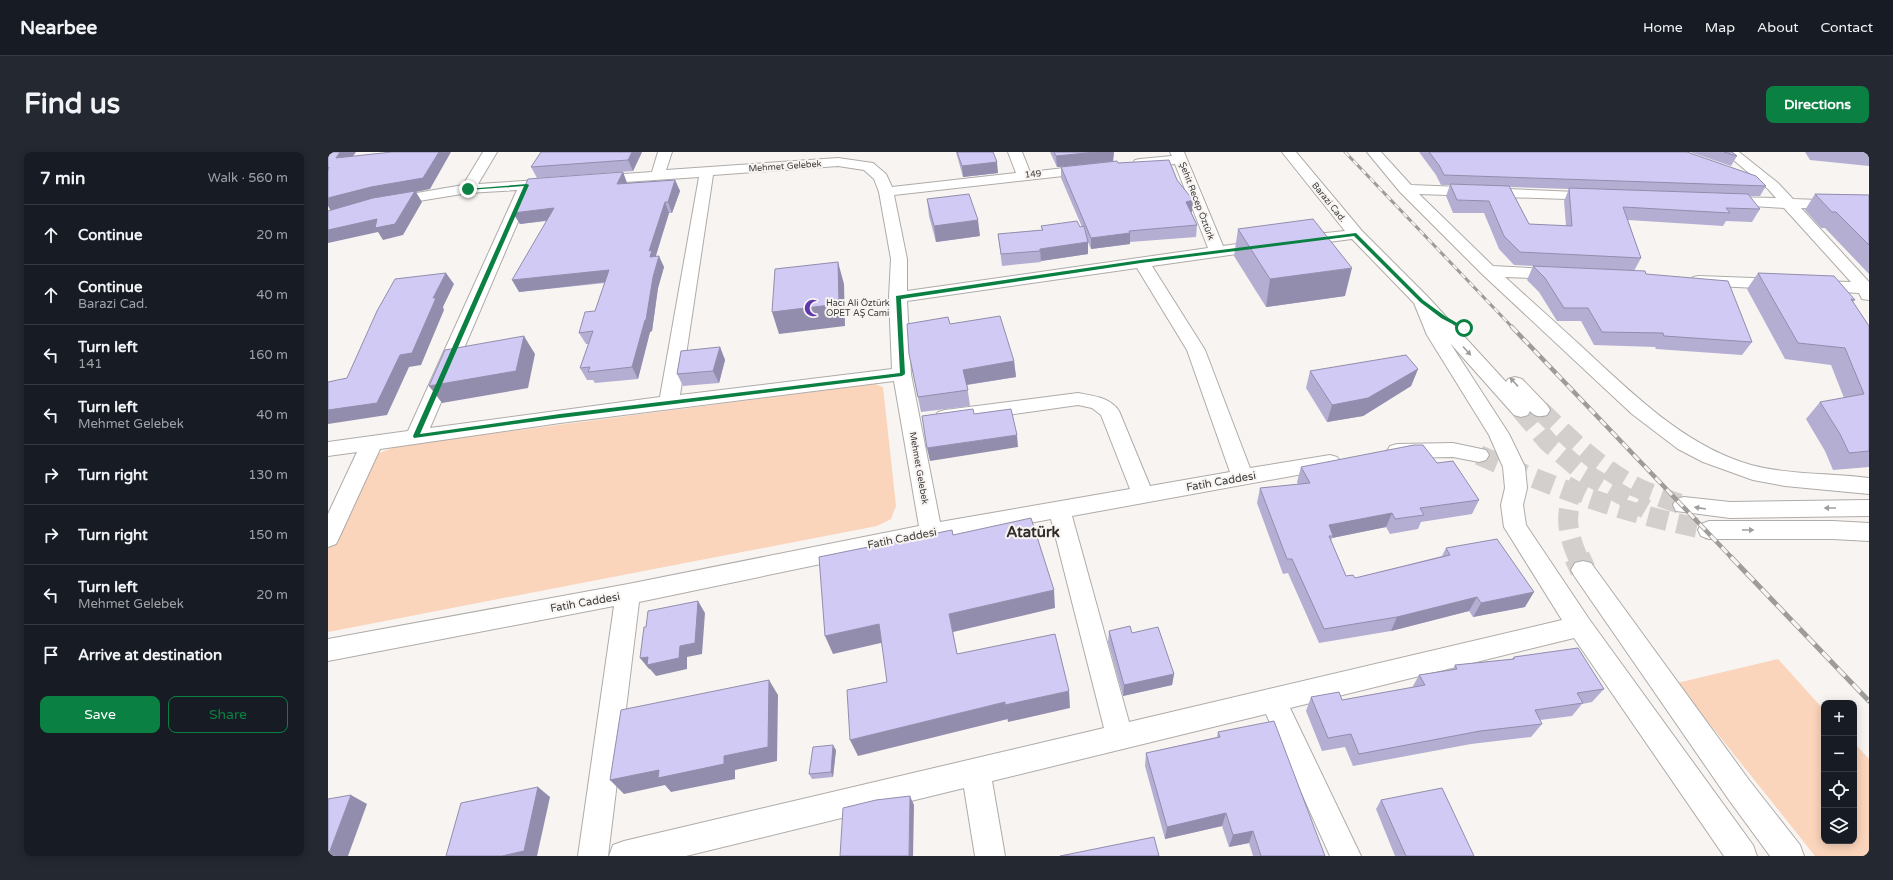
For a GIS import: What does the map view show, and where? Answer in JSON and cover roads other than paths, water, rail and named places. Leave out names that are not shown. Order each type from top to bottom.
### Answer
[{"type":"street","points":[[468,189],[490,152]]},
{"type":"street","points":[[658,175],[664,152]]},
{"type":"street","points":[[1015,152],[1024,175]]},
{"type":"street","name":"Barazi Cad.","points":[[1289,152],[1356,234],[1422,301]]},
{"type":"street","points":[[1374,152],[1405,189],[1488,271],[1619,391],[1675,438],[1716,460],[1738,469],[1774,476],[1869,486]]},
{"type":"street","points":[[1731,152],[1773,186],[1867,293]]},
{"type":"street","points":[[1126,165],[1179,156]]},
{"type":"street","name":"Şehit Recep Öztürk","points":[[1179,156],[1216,251]]},
{"type":"street","name":"Mehmet Gelebek","points":[[371,206],[468,189],[707,171],[838,157],[868,166],[881,177],[886,192],[900,259],[898,297],[902,374],[931,532]]},
{"type":"street","name":"149","points":[[886,192],[1103,167]]},
{"type":"street","points":[[669,402],[707,171]]},
{"type":"street","points":[[1737,174],[1773,186]]},
{"type":"street","points":[[416,436],[527,185]]},
{"type":"street","points":[[1405,189],[1612,197]]},
{"type":"street","points":[[1708,201],[1869,206]]},
{"type":"street","points":[[898,297],[1216,251],[1356,234]]},
{"type":"street","points":[[1141,262],[1196,350],[1243,478]]},
{"type":"street","points":[[1488,271],[1574,275]]},
{"type":"street","points":[[1682,280],[1798,285],[1867,293]]},
{"type":"street","points":[[1422,301],[1443,317],[1464,328],[1540,410]]},
{"type":"street","points":[[1422,301],[1521,410]]},
{"type":"street","points":[[1422,301],[1436,335],[1499,434],[1514,467],[1516,488],[1512,505],[1515,527],[1580,626],[1742,856]]},
{"type":"street","points":[[328,449],[669,402],[902,374]]},
{"type":"street","points":[[911,422],[1078,398],[1098,403],[1109,410],[1143,495]]},
{"type":"street","points":[[328,538],[372,443]]},
{"type":"street","name":"Fatih Caddesi","points":[[328,650],[628,594],[931,532],[1363,456],[1430,450],[1453,450],[1479,455]]},
{"type":"street","points":[[1684,505],[1730,510],[1869,508]]},
{"type":"street","points":[[1059,509],[1120,738]]},
{"type":"street","points":[[1709,530],[1833,530],[1869,532]]},
{"type":"street","points":[[1583,570],[1739,790],[1790,856]]},
{"type":"street","points":[[593,856],[628,594]]},
{"type":"street","points":[[624,856],[1120,738],[1580,626]]},
{"type":"street","points":[[1274,700],[1346,856]]},
{"type":"street","points":[[976,772],[990,856]]},
{"type":"tunnel","points":[[1521,410],[1548,442],[1584,473],[1646,509]]},
{"type":"tunnel","points":[[1540,410],[1586,453],[1611,472],[1638,488],[1684,505]]},
{"type":"tunnel","points":[[1479,455],[1535,479],[1574,493]]},
{"type":"tunnel","points":[[1574,493],[1580,481]]},
{"type":"tunnel","points":[[1574,493],[1650,517],[1709,530]]},
{"type":"tunnel","points":[[1574,493],[1571,501],[1568,519],[1571,537],[1578,558]]},
{"type":"tunnel","points":[[1577,557],[1583,570]]},
{"type":"railway","points":[[1345,152],[1513,328]]},
{"type":"railway","points":[[1512,327],[1732,558]]},
{"type":"railway","points":[[1731,557],[1869,701]]},
{"type":"place","name":"Hacı Ali Öztürk OPET AŞ Cami","points":[[813,308]]},
{"type":"district","name":"Atatürk","points":[[1033,532]]}]
